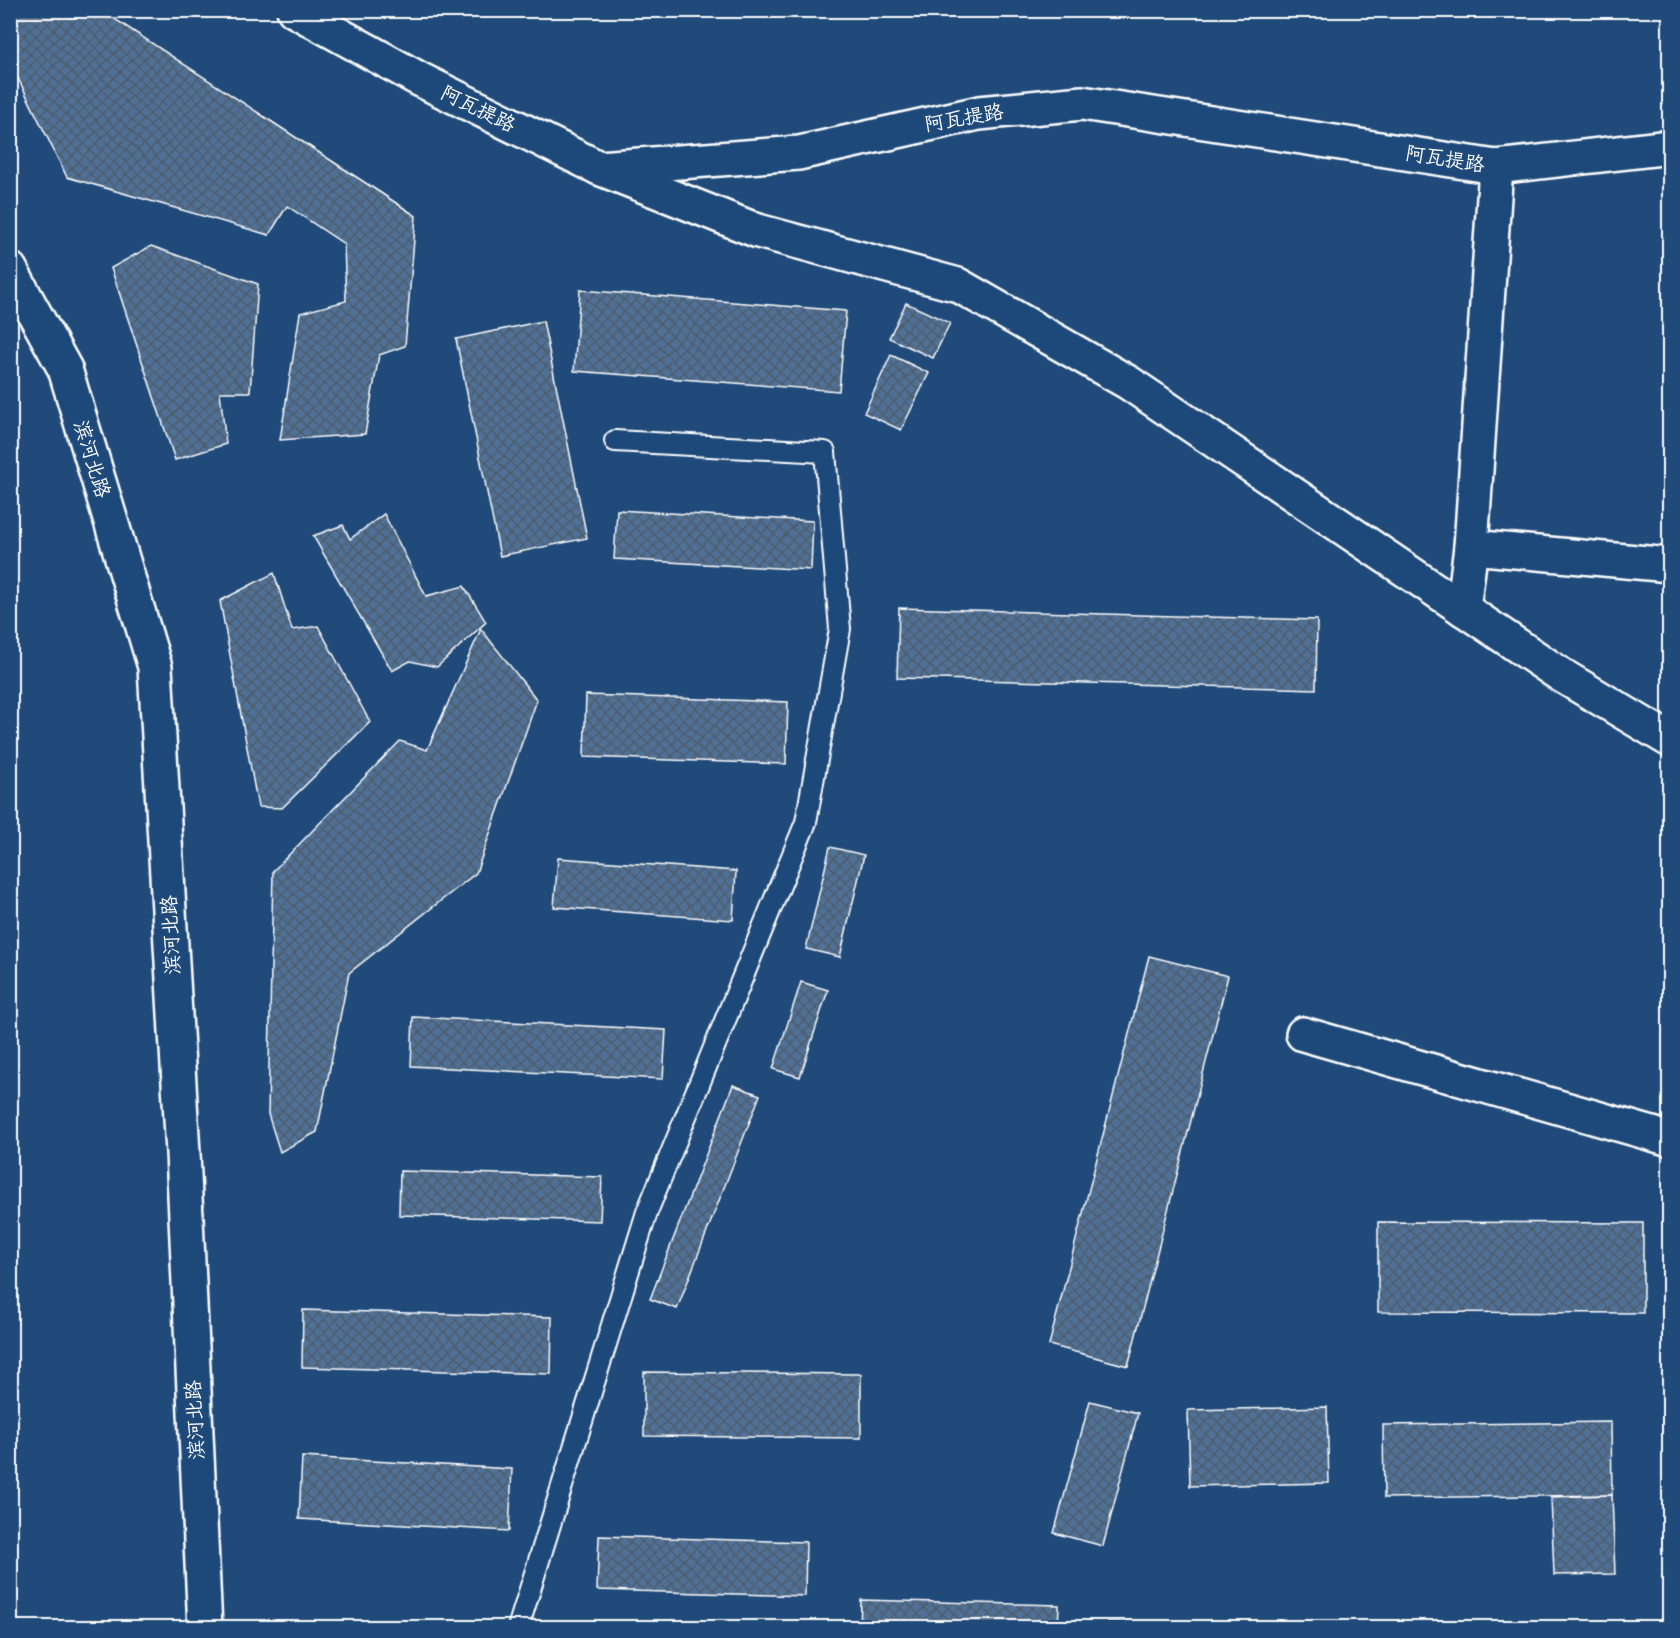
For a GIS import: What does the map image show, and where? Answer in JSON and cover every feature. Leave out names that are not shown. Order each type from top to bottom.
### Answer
[{"type":"street","name":"阿瓦提路","points":[[294,10],[419,79],[599,168],[799,153],[979,113],[1082,103],[1496,167],[1670,147]]},
{"type":"street","points":[[1463,609],[1471,547],[1496,167]]},
{"type":"street","points":[[599,168],[758,231],[958,285],[1129,382],[1561,675],[1670,740]]},
{"type":"street","name":"滨河北路","points":[[10,269],[65,369],[155,667],[183,1153],[205,1628]]},
{"type":"street","points":[[1471,547],[1670,565]]},
{"type":"street","points":[[1303,1034],[1670,1139]]},
{"type":"lane","points":[[518,1628],[647,1212],[806,822],[840,630],[825,452],[615,441]]},
{"type":"building","points":[[10,10],[101,10],[416,216],[405,346],[379,355],[365,434],[280,440],[300,313],[346,301],[344,244],[287,206],[269,235],[67,177],[10,62]]},
{"type":"building","points":[[151,246],[258,284],[250,392],[220,392],[226,444],[175,460],[111,268]]},
{"type":"building","points":[[580,290],[846,311],[839,391],[574,371]]},
{"type":"building","points":[[906,303],[950,323],[933,358],[889,338]]},
{"type":"building","points":[[543,321],[587,538],[500,556],[456,339]]},
{"type":"building","points":[[891,355],[929,373],[901,430],[864,413]]},
{"type":"building","points":[[617,510],[813,521],[811,570],[614,559]]},
{"type":"building","points":[[384,514],[426,596],[464,586],[486,622],[437,667],[410,661],[392,671],[313,536],[343,525],[350,539]]},
{"type":"building","points":[[274,573],[292,630],[318,626],[370,722],[282,808],[258,807],[220,601]]},
{"type":"building","points":[[899,608],[1317,620],[1316,689],[897,678]]},
{"type":"building","points":[[481,629],[537,700],[476,873],[349,973],[317,1132],[280,1152],[268,1114],[273,871],[400,741],[427,750]]},
{"type":"building","points":[[586,695],[788,702],[786,764],[584,757]]},
{"type":"building","points":[[830,847],[864,855],[840,957],[806,949]]},
{"type":"building","points":[[558,858],[736,871],[733,920],[554,907]]},
{"type":"building","points":[[1149,956],[1228,976],[1128,1366],[1049,1345]]},
{"type":"building","points":[[801,982],[828,990],[800,1077],[773,1069]]},
{"type":"building","points":[[413,1017],[666,1030],[663,1079],[411,1066]]},
{"type":"building","points":[[733,1085],[760,1095],[677,1309],[650,1299]]},
{"type":"building","points":[[400,1171],[602,1177],[600,1221],[399,1215]]},
{"type":"building","points":[[1378,1222],[1643,1223],[1643,1313],[1378,1312]]},
{"type":"building","points":[[303,1310],[552,1317],[551,1374],[302,1367]]},
{"type":"building","points":[[644,1372],[861,1374],[861,1438],[644,1436]]},
{"type":"building","points":[[1090,1401],[1138,1413],[1103,1546],[1054,1533]]},
{"type":"building","points":[[1327,1407],[1329,1483],[1190,1486],[1188,1410]]},
{"type":"building","points":[[1611,1422],[1612,1495],[1384,1498],[1383,1425]]},
{"type":"building","points":[[302,1457],[512,1469],[509,1531],[299,1519]]},
{"type":"building","points":[[1612,1495],[1615,1574],[1554,1575],[1551,1497]]},
{"type":"building","points":[[599,1536],[806,1542],[805,1596],[597,1590]]},
{"type":"building","points":[[861,1600],[1059,1605],[1058,1628],[860,1628]]},
{"type":"building","points":[[1108,1622],[1309,1623],[1309,1628],[1108,1628]]}]
